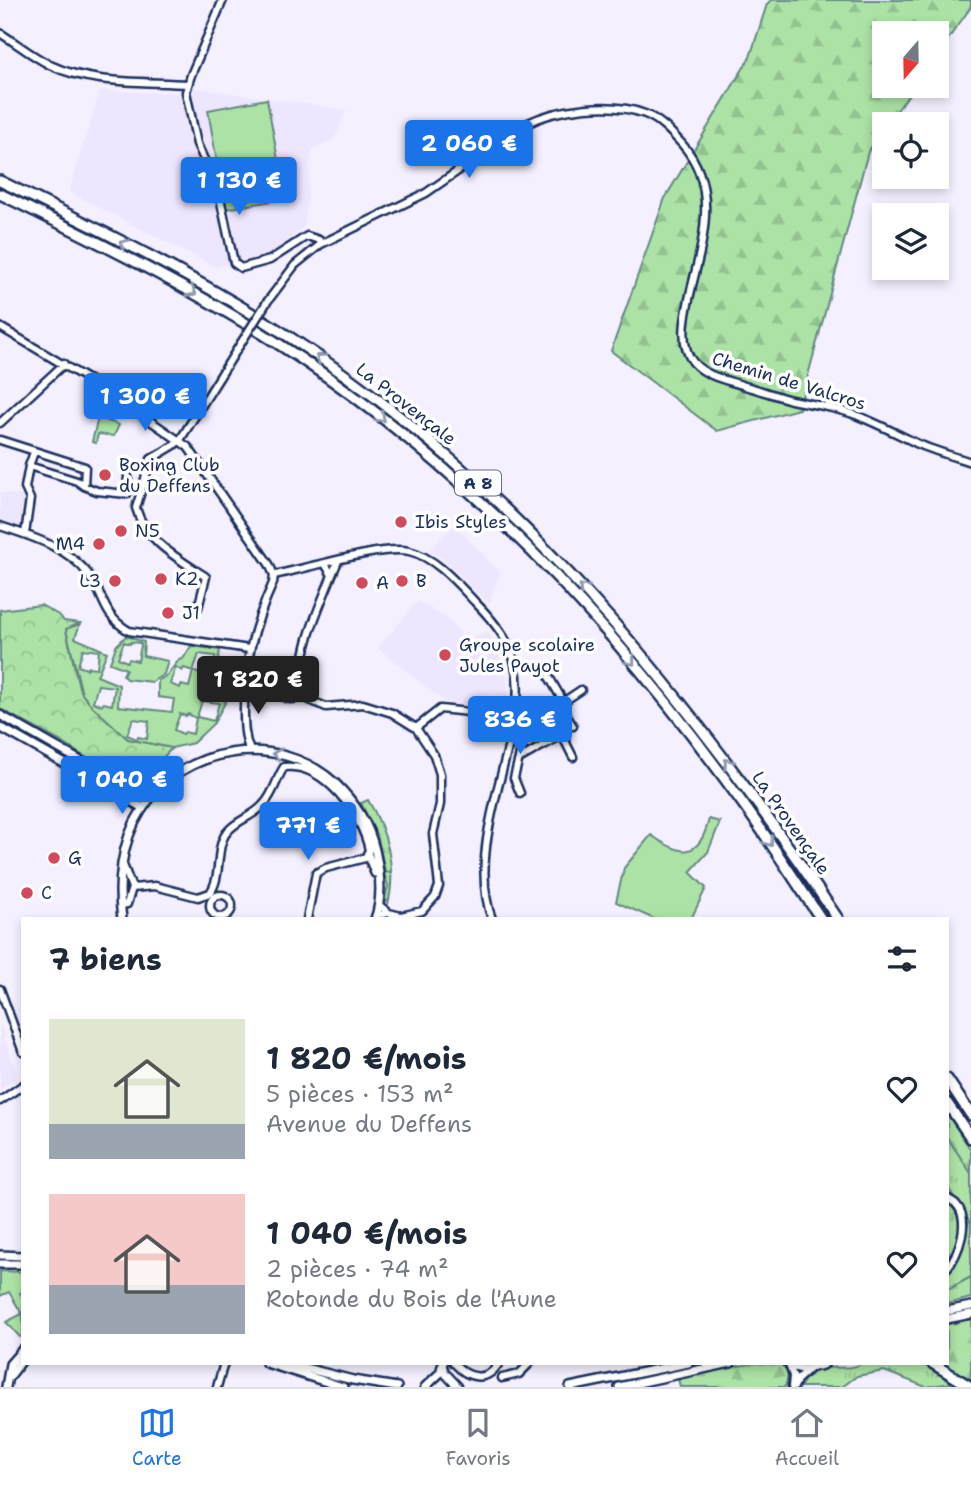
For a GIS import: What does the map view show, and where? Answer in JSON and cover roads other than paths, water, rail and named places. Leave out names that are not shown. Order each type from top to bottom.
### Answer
[{"type":"highway","name":"La Provençale","points":[[0,181],[195,281],[275,327],[381,402],[489,492],[603,609],[692,714],[754,797],[837,917]]},
{"type":"highway","name":"La Provençale","points":[[0,194],[141,265],[238,319],[329,379],[428,456],[503,524],[576,599],[657,692],[746,808],[820,917]]},
{"type":"highway","points":[[0,200],[141,265]]},
{"type":"highway","points":[[949,1082],[971,1115]]},
{"type":"highway","points":[[949,1106],[971,1139]]},
{"type":"highway","points":[[935,1365],[971,1387]]},
{"type":"main road","points":[[0,715],[149,800]]},
{"type":"main road","points":[[0,727],[143,808]]},
{"type":"main road","points":[[122,917],[122,862],[133,827],[149,800],[172,778],[193,765],[237,751],[250,751],[282,754],[304,762],[328,777],[351,799],[366,822],[373,840],[378,866],[379,902],[376,917]]},
{"type":"main road","points":[[366,856],[374,869],[379,902]]},
{"type":"main road","points":[[0,1255],[21,1256]]},
{"type":"main road","points":[[0,1264],[21,1264]]},
{"type":"main road","points":[[949,1311],[971,1306]]},
{"type":"main road","points":[[949,1319],[971,1314]]},
{"type":"main road","points":[[7,1383],[10,1364],[21,1351]]},
{"type":"main road","points":[[7,1383],[21,1362]]},
{"type":"main road","points":[[272,1365],[343,1387]]},
{"type":"main road","points":[[292,1365],[397,1387]]},
{"type":"main road","points":[[570,1387],[678,1365]]},
{"type":"main road","points":[[619,1387],[722,1365]]},
{"type":"main road","points":[[790,1365],[802,1370],[819,1365]]},
{"type":"main road","points":[[425,1387],[443,1366],[458,1387]]},
{"type":"main road","points":[[434,1379],[451,1380]]},
{"type":"street","points":[[198,608],[206,577],[164,550],[149,533],[136,508],[151,459],[180,440],[267,302],[295,265],[321,244],[312,237],[304,237],[270,260],[247,268],[236,267],[232,259],[219,193],[197,144],[187,96],[188,84],[223,0]]},
{"type":"street","points":[[0,33],[47,63],[75,74],[108,80],[188,84]]},
{"type":"street","name":"Chemin de Valcros","points":[[321,244],[426,193],[526,124],[541,117],[618,107],[633,110],[660,122],[696,162],[701,172],[704,192],[702,246],[684,336],[691,359],[699,368],[714,376],[788,399],[851,413],[918,443],[971,462]]},
{"type":"street","points":[[0,327],[64,364],[180,440],[205,469],[267,560],[274,575],[273,583],[249,649],[244,687],[245,737],[250,751]]},
{"type":"street","points":[[0,423],[64,364]]},
{"type":"street","points":[[0,440],[85,467],[84,486]]},
{"type":"street","points":[[25,534],[30,499],[25,488],[34,452]]},
{"type":"street","points":[[29,467],[77,481],[97,491],[127,494],[128,476]]},
{"type":"street","points":[[0,526],[48,544],[79,564],[90,576],[114,621],[129,631],[249,649]]},
{"type":"street","points":[[274,575],[381,551],[407,550],[427,559],[446,573],[492,619],[511,651],[518,701],[486,847],[484,892],[491,917]]},
{"type":"street","points":[[305,698],[302,685],[304,655],[315,617],[338,561]]},
{"type":"street","points":[[325,564],[332,575]]},
{"type":"street","points":[[549,677],[573,726]]},
{"type":"street","points":[[244,687],[290,699],[305,698],[326,706],[363,704],[392,713],[416,728],[434,755],[440,774],[440,804],[433,834],[439,886],[435,897],[422,911],[401,916],[389,913],[376,917]]},
{"type":"street","points":[[520,793],[514,778],[527,726],[581,690]]},
{"type":"street","points":[[416,728],[440,709],[516,717]]},
{"type":"street","points":[[547,711],[573,757]]},
{"type":"street","points":[[519,759],[562,735]]},
{"type":"street","points":[[237,751],[245,737]]},
{"type":"street","points":[[132,888],[155,886],[198,897],[212,895],[218,877],[219,855],[227,831],[262,807],[284,767],[298,766],[334,789],[359,822],[369,848],[366,856],[316,873],[307,917]]},
{"type":"street","points":[[122,862],[132,888],[124,905]]},
{"type":"street","points":[[379,902],[389,913]]},
{"type":"street","points":[[0,989],[21,1047]]},
{"type":"street","points":[[0,1101],[21,1087]]},
{"type":"street","points":[[949,1199],[958,1205],[963,1222],[960,1240],[949,1264]]},
{"type":"street","points":[[217,1387],[223,1365]]},
{"type":"street","points":[[456,1365],[467,1376],[479,1377],[489,1374],[497,1365]]},
{"type":"street","points":[[502,1378],[519,1374],[528,1365]]},
{"type":"street","points":[[788,1365],[793,1376],[793,1387]]},
{"type":"street","points":[[793,1387],[809,1369]]},
{"type":"place","name":"Boxing Club du Deffens","points":[[105,475]]},
{"type":"place","name":"Ibis Styles","points":[[401,522]]},
{"type":"place","name":"N5","points":[[121,531]]},
{"type":"place","name":"M4","points":[[99,544]]},
{"type":"place","name":"K2","points":[[161,579]]},
{"type":"place","name":"L3","points":[[115,581]]},
{"type":"place","name":"B","points":[[402,581]]},
{"type":"place","name":"A","points":[[362,583]]},
{"type":"place","name":"J1","points":[[168,613]]},
{"type":"place","name":"Groupe scolaire Jules Payot","points":[[445,655]]},
{"type":"place","name":"G","points":[[54,858]]},
{"type":"place","name":"C","points":[[27,893]]}]
